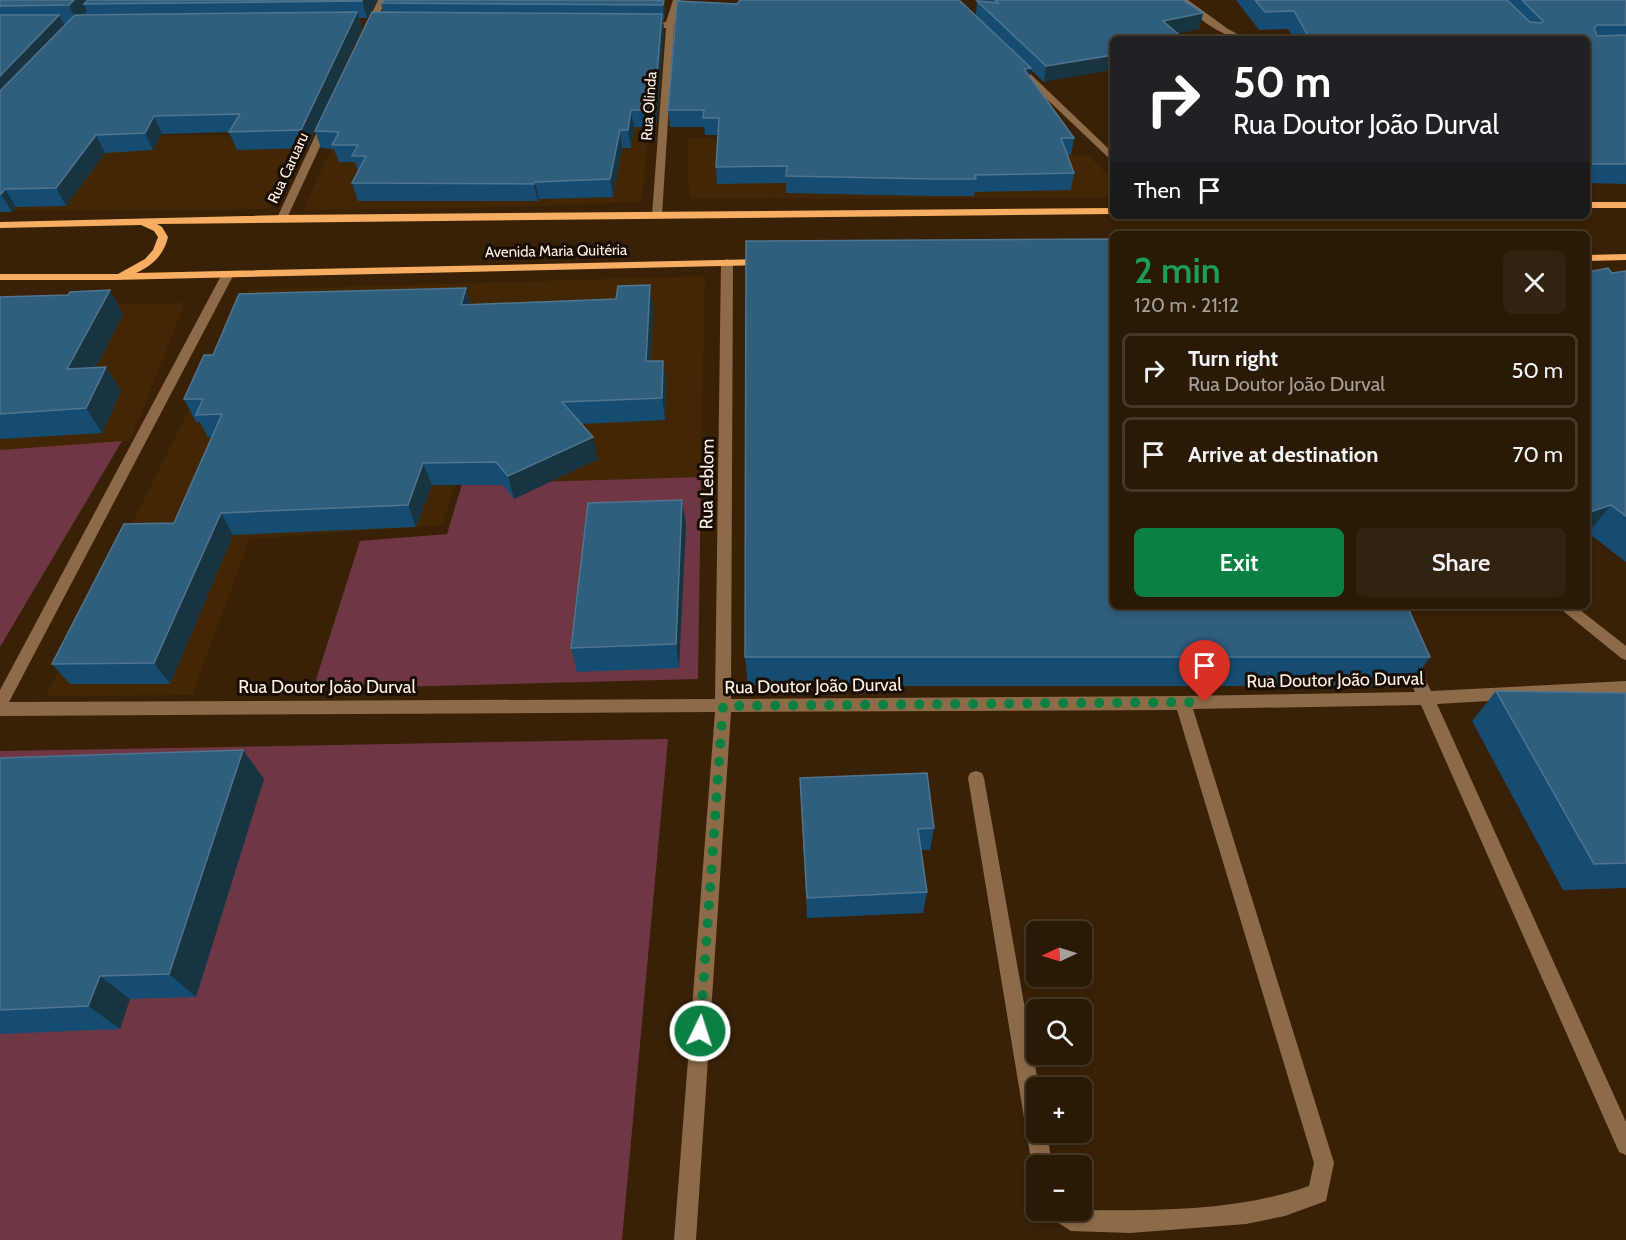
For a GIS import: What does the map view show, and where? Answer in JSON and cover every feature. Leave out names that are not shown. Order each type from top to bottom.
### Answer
[{"type":"main road","points":[[1590,205],[1626,205]]},
{"type":"main road","name":"Avenida Maria Quitéria","points":[[0,225],[282,218],[1110,211]]},
{"type":"main road","points":[[114,277],[146,264],[162,247],[163,237],[158,229],[143,222]]},
{"type":"main road","points":[[1590,258],[1626,257]]},
{"type":"main road","name":"Avenida Maria Quitéria","points":[[0,277],[114,277],[774,262]]},
{"type":"street","points":[[362,45],[382,0]]},
{"type":"street","name":"Rua Olinda","points":[[657,215],[670,25],[677,0]]},
{"type":"street","points":[[1183,0],[1225,31],[1236,36]]},
{"type":"street","points":[[360,23],[383,23]]},
{"type":"street","points":[[634,25],[670,25]]},
{"type":"street","points":[[1005,54],[1110,156]]},
{"type":"street","name":"Rua Caruaru","points":[[282,218],[332,110]]},
{"type":"street","name":"Rua Leblom","points":[[685,1240],[723,706],[727,262]]},
{"type":"street","points":[[0,707],[228,274]]},
{"type":"street","points":[[1568,609],[1626,654]]},
{"type":"street","points":[[1403,647],[1626,1145]]},
{"type":"street","name":"Rua Doutor João Durval","points":[[0,707],[1183,703],[1426,698],[1626,687]]},
{"type":"street","points":[[1092,1221],[1130,1222],[1246,1213],[1285,1205],[1318,1192],[1324,1163],[1183,703]]},
{"type":"street","points":[[976,778],[1040,1155]]},
{"type":"shaded area","points":[[649,123],[642,202],[474,208],[303,210],[341,127]]},
{"type":"shaded area","points":[[310,134],[269,209],[0,210],[0,137]]},
{"type":"shaded area","points":[[687,138],[801,141],[1088,156],[1110,176],[1110,198],[689,199]]},
{"type":"shaded area","points":[[705,276],[701,477],[455,485],[442,525],[250,539],[192,695],[46,696],[248,290]]},
{"type":"shaded area","points":[[185,303],[130,441],[0,450],[0,307]]},
{"type":"shaded area","points":[[122,441],[0,647],[0,450]]},
{"type":"shaded area","points":[[701,477],[698,679],[313,689],[360,541],[447,534],[462,484]]},
{"type":"shaded area","points":[[668,739],[622,1240],[0,1240],[0,751]]},
{"type":"building","points":[[0,0],[74,0],[69,5],[0,6]]},
{"type":"building","points":[[88,0],[362,0],[362,1],[84,4]]},
{"type":"building","points":[[385,0],[664,1],[663,5],[381,3]]},
{"type":"building","points":[[740,0],[959,0],[1031,68],[1024,69],[1074,138],[1061,138],[1074,173],[975,175],[976,179],[933,179],[786,176],[787,166],[716,167],[719,118],[703,118],[704,110],[668,110],[677,1],[737,4]]},
{"type":"building","points":[[995,0],[1183,0],[1203,13],[1163,21],[1180,36],[1110,36],[1110,55],[1046,66],[977,1],[998,3]]},
{"type":"building","points":[[1255,0],[1507,0],[1530,22],[1541,23],[1543,21],[1522,0],[1626,0],[1626,25],[1597,25],[1594,28],[1597,36],[1626,35],[1626,164],[1590,164],[1590,36],[1308,36],[1294,11],[1265,12]]},
{"type":"building","points":[[357,12],[301,130],[229,132],[240,114],[154,116],[145,133],[96,135],[56,188],[5,189],[0,194],[0,91],[75,15]]},
{"type":"building","points":[[372,12],[662,14],[654,110],[631,110],[628,130],[620,130],[610,179],[535,182],[534,184],[352,183],[366,156],[352,156],[358,145],[332,145],[339,132],[315,131]]},
{"type":"building","points":[[0,15],[59,15],[0,76]]},
{"type":"building","points":[[1110,239],[1110,609],[1408,609],[1430,657],[745,657],[746,241]]},
{"type":"building","points":[[1608,268],[1612,273],[1626,271],[1626,516],[1611,505],[1590,512],[1590,271]]},
{"type":"building","points":[[650,285],[646,361],[663,361],[662,398],[562,402],[593,437],[508,476],[496,462],[423,463],[408,505],[221,513],[154,663],[52,664],[124,524],[174,523],[222,414],[196,415],[203,399],[184,399],[204,355],[213,355],[239,294],[466,288],[461,305],[616,299],[618,286]]},
{"type":"building","points":[[110,290],[67,369],[106,367],[86,408],[0,414],[0,297],[68,295],[70,292]]},
{"type":"building","points":[[682,500],[676,644],[571,648],[588,503]]},
{"type":"building","points":[[1496,691],[1626,693],[1626,863],[1594,864]]},
{"type":"building","points":[[243,750],[169,974],[100,976],[88,1006],[0,1010],[0,758]]},
{"type":"building","points":[[927,773],[934,828],[918,829],[927,892],[807,898],[800,778]]},
{"type":"route","points":[[700,1031],[723,706],[1205,702]]}]
